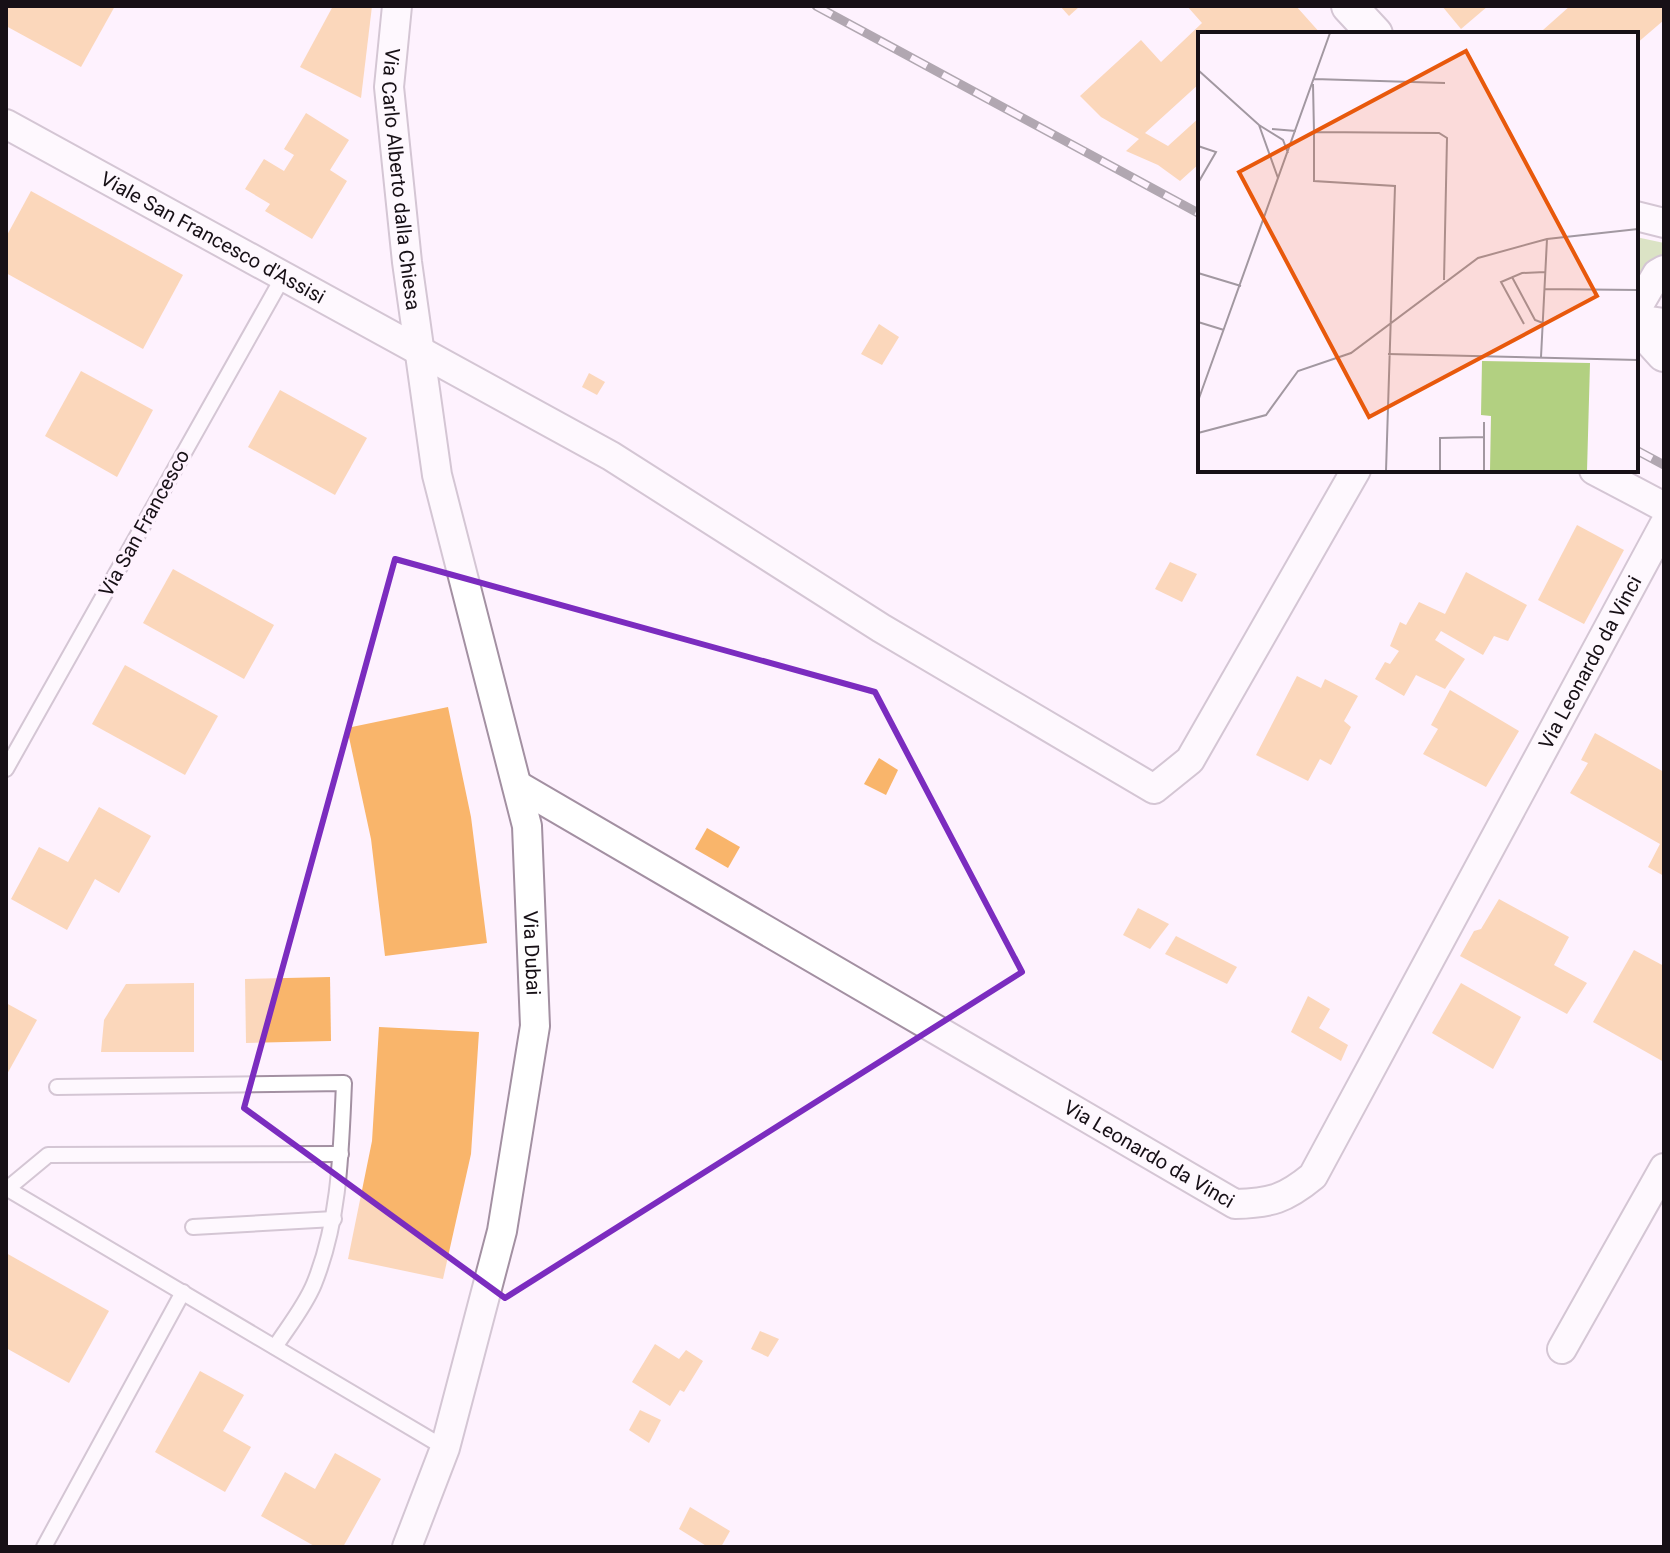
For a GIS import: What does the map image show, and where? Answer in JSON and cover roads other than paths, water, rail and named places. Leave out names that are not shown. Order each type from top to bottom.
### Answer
[{"type":"street","name":"Via Carlo Alberto dalla Chiesa","points":[[397,6],[389,87],[420,353]]},
{"type":"street","points":[[1349,6],[1373,32]]},
{"type":"street","name":"Viale San Francesco d'Assisi","points":[[6,124],[611,456],[881,628],[1154,789],[1190,760],[1355,472]]},
{"type":"street","points":[[1638,216],[1664,223]]},
{"type":"street","points":[[1638,307],[1657,274],[1664,270]]},
{"type":"street","points":[[1638,321],[1664,323]]},
{"type":"street","points":[[1638,323],[1664,354]]},
{"type":"street","name":"Via Dubai","points":[[407,1547],[445,1448],[502,1231],[535,1026],[527,826],[437,475],[420,353]]},
{"type":"street","points":[[1598,472],[1664,507]]},
{"type":"street","name":"Via Leonardo da Vinci","points":[[517,785],[1235,1204],[1261,1203],[1291,1194],[1313,1176],[1664,525]]},
{"type":"street","points":[[1562,1349],[1664,1168]]},
{"type":"lane","name":"Via San Francesco","points":[[6,769],[283,277]]},
{"type":"lane","points":[[57,1087],[344,1083],[334,1219],[313,1286],[275,1347]]},
{"type":"lane","points":[[341,1154],[48,1155],[7,1188],[445,1448]]},
{"type":"lane","points":[[193,1227],[334,1219]]},
{"type":"lane","points":[[44,1547],[183,1292]]},
{"type":"railway","points":[[816,6],[1198,213]]},
{"type":"railway","points":[[1638,451],[1664,465]]}]
